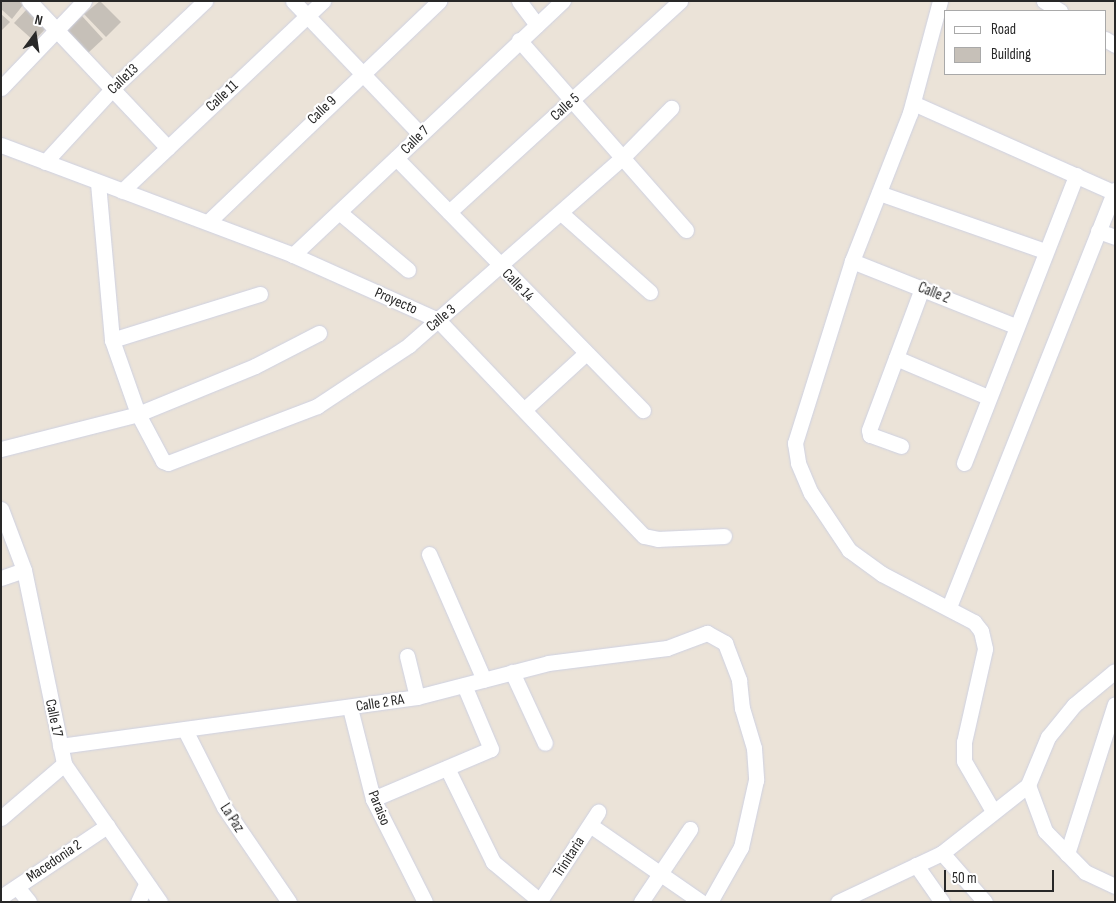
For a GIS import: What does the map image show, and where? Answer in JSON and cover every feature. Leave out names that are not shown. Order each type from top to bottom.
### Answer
[{"type":"street","points":[[29,1],[168,148]]},
{"type":"street","points":[[1,88],[54,29],[84,1]]},
{"type":"street","name":"Calle13","points":[[45,162],[113,88],[205,1]]},
{"type":"street","points":[[293,1],[360,74],[420,134]]},
{"type":"street","name":"Calle 11","points":[[122,191],[323,1]]},
{"type":"street","name":"Calle 9","points":[[208,222],[360,74],[439,1]]},
{"type":"street","points":[[519,1],[537,26]]},
{"type":"street","name":"Calle 7","points":[[293,255],[519,40],[563,1]]},
{"type":"street","name":"Calle 5","points":[[449,212],[680,1]]},
{"type":"street","points":[[940,1],[913,103],[852,261],[795,443],[798,462],[811,493],[850,550],[882,574],[949,607],[974,622],[981,631],[984,649],[964,742],[964,762],[993,811]]},
{"type":"street","points":[[1046,2],[1058,10]]},
{"type":"street","points":[[519,40],[574,99],[686,230]]},
{"type":"street","points":[[913,103],[1114,191],[949,607]]},
{"type":"street","name":"Calle 3","points":[[138,414],[163,461],[168,462],[317,406],[438,320],[501,268],[623,157],[671,108]]},
{"type":"street","name":"Proyecto","points":[[1,145],[293,255],[438,320],[526,408],[644,536],[658,539],[724,536]]},
{"type":"street","name":"Calle 14","points":[[396,158],[585,354],[643,410]]},
{"type":"street","points":[[964,462],[1015,326],[1076,175]]},
{"type":"street","points":[[98,183],[112,340],[138,414]]},
{"type":"street","points":[[879,193],[1045,251]]},
{"type":"street","points":[[339,212],[408,270]]},
{"type":"street","points":[[561,213],[650,292]]},
{"type":"street","points":[[1098,231],[1115,237]]},
{"type":"street","name":"Calle 2","points":[[852,261],[1015,326]]},
{"type":"street","points":[[901,446],[869,433],[922,288]]},
{"type":"street","points":[[112,340],[260,294]]},
{"type":"street","points":[[1,449],[138,414],[256,366],[319,333]]},
{"type":"street","points":[[526,408],[585,354]]},
{"type":"street","points":[[896,358],[988,397]]},
{"type":"street","name":"Calle 17","points":[[1,509],[24,570],[64,764],[160,902]]},
{"type":"street","points":[[429,554],[484,680]]},
{"type":"street","points":[[1,578],[24,570]]},
{"type":"street","name":"Calle 2 RA","points":[[60,746],[350,708],[417,697],[512,672],[659,649],[694,634],[707,633],[725,643],[754,748],[756,780],[741,848],[710,902]]},
{"type":"street","points":[[407,656],[417,697]]},
{"type":"street","points":[[838,902],[942,853],[1028,785],[1048,737],[1074,704],[1115,670]]},
{"type":"street","points":[[512,672],[545,743]]},
{"type":"street","points":[[373,799],[492,747],[464,685]]},
{"type":"street","points":[[1066,854],[1115,704]]},
{"type":"street","name":"Paraiso","points":[[350,708],[373,799],[425,902]]},
{"type":"street","name":"La Paz","points":[[185,730],[224,807],[289,902]]},
{"type":"street","points":[[1,818],[64,764]]},
{"type":"street","points":[[446,768],[493,862],[540,901]]},
{"type":"street","points":[[1028,785],[1045,831],[1085,872],[1115,886]]},
{"type":"street","name":"Trinitaria","points":[[540,901],[598,812]]},
{"type":"street","points":[[590,825],[662,872],[702,902]]},
{"type":"street","name":"Macedonia 2","points":[[1,896],[107,826]]},
{"type":"street","points":[[641,902],[690,830]]},
{"type":"street","points":[[942,853],[985,902]]},
{"type":"street","points":[[916,865],[942,902]]},
{"type":"street","points":[[138,902],[146,884]]},
{"type":"street","points":[[17,887],[28,902]]},
{"type":"building","points":[[1,1],[19,1],[23,5],[12,19],[1,9]]},
{"type":"building","points":[[100,1],[121,22],[106,37],[84,14]]},
{"type":"building","points":[[27,9],[47,27],[34,41],[14,23]]},
{"type":"building","points":[[1,14],[10,22],[1,31]]},
{"type":"building","points":[[82,16],[103,39],[88,53],[66,31]]}]
